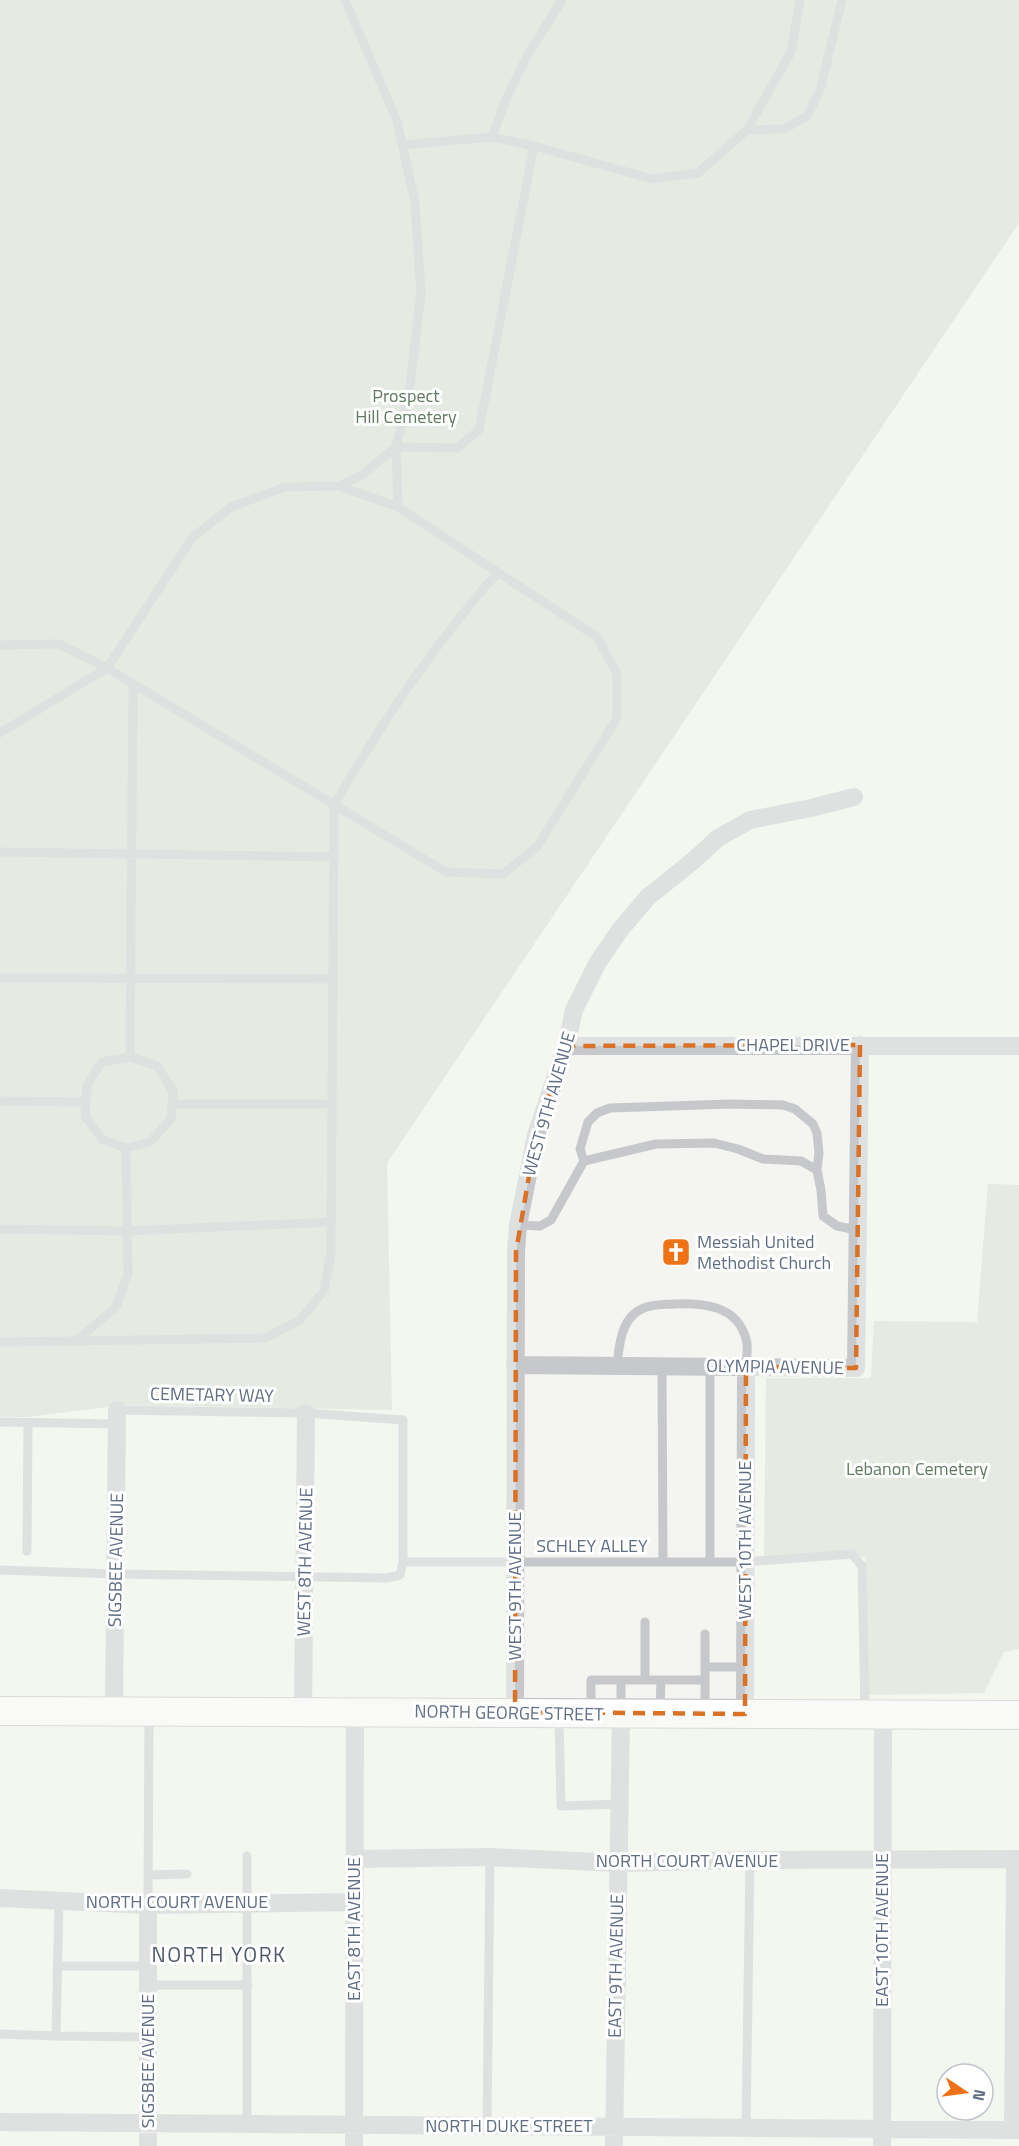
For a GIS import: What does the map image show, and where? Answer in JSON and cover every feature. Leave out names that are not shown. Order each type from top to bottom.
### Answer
[{"type":"main road","name":"NORTH GEORGE STREET","points":[[0,1711],[1019,1715]]},
{"type":"street","name":"WEST 9TH AVENUE","points":[[515,1712],[515,1365],[518,1225],[536,1135],[566,1046],[574,1010],[598,962],[620,930],[648,897],[718,838],[750,820],[854,797]]},
{"type":"street","name":"OLYMPIA AVENUE","points":[[515,1365],[856,1368],[860,1045]]},
{"type":"street","name":"CHAPEL DRIVE","points":[[566,1046],[1019,1046]]},
{"type":"street","name":"WEST 10TH AVENUE","points":[[745,1714],[746,1366]]},
{"type":"street","name":"WEST 8TH AVENUE","points":[[303,1711],[306,1413]]},
{"type":"street","name":"SIGSBEE AVENUE","points":[[114,1710],[117,1417]]},
{"type":"street","name":"EAST 8TH AVENUE","points":[[354,2146],[355,1711]]},
{"type":"street","name":"EAST 9TH AVENUE","points":[[614,2146],[621,1714]]},
{"type":"street","name":"EAST 10TH AVENUE","points":[[874,1714],[882,1860],[882,2138]]},
{"type":"street","name":"NORTH COURT AVENUE","points":[[354,1858],[490,1857],[618,1863],[1017,1859]]},
{"type":"street","points":[[1016,2130],[1017,1859]]},
{"type":"street","name":"NORTH COURT AVENUE","points":[[0,1898],[148,1905],[354,1902]]},
{"type":"street","name":"SIGSBEE AVENUE","points":[[147,2146],[148,1905]]},
{"type":"street","name":"NORTH DUKE STREET","points":[[0,2122],[746,2128],[882,2138],[1016,2130]]},
{"type":"lane","points":[[345,0],[397,121],[415,203],[421,293],[409,394],[396,447],[398,507]]},
{"type":"lane","points":[[492,137],[507,97],[528,54],[562,0]]},
{"type":"lane","points":[[402,145],[492,137],[534,146],[652,179],[698,173],[747,130],[792,52],[800,0]]},
{"type":"lane","points":[[747,130],[784,129],[807,116],[820,90],[842,0]]},
{"type":"lane","points":[[339,486],[362,475],[396,447],[457,448],[479,430],[534,146]]},
{"type":"lane","points":[[0,645],[59,644],[107,668],[446,872],[503,874],[537,847],[617,718],[617,674],[597,637],[398,507],[339,486],[285,487],[231,507],[193,537],[107,668],[0,733]]},
{"type":"lane","points":[[0,1342],[265,1338],[300,1320],[324,1291],[332,1253],[334,805],[425,660],[498,572]]},
{"type":"lane","points":[[130,1057],[133,683]]},
{"type":"lane","points":[[0,852],[334,857]]},
{"type":"lane","points":[[0,978],[333,980]]},
{"type":"lane","points":[[130,1057],[157,1066],[173,1090],[171,1119],[150,1142],[126,1148],[102,1138],[85,1116],[86,1102],[87,1085],[102,1062],[130,1057]]},
{"type":"lane","points":[[0,1101],[86,1102]]},
{"type":"lane","points":[[172,1104],[333,1104]]},
{"type":"lane","points":[[518,1225],[540,1226],[552,1220],[584,1161],[580,1149],[588,1122],[597,1113],[610,1108],[730,1104],[783,1105],[795,1109],[813,1124],[817,1133],[817,1170],[824,1216],[837,1226],[857,1230]]},
{"type":"lane","points":[[584,1161],[656,1144],[714,1143],[763,1159],[801,1161],[817,1170]]},
{"type":"lane","points":[[76,1341],[116,1307],[128,1274],[126,1148]]},
{"type":"lane","points":[[0,1229],[127,1231],[332,1222]]},
{"type":"lane","points":[[617,1365],[622,1332],[632,1316],[647,1305],[704,1303],[720,1308],[736,1321],[747,1339],[746,1366]]},
{"type":"lane","points":[[662,1366],[663,1562]]},
{"type":"lane","points":[[710,1366],[710,1562]]},
{"type":"lane","name":"CEMETARY WAY","points":[[0,1422],[28,1423],[117,1417],[306,1413],[404,1420],[403,1562]]},
{"type":"lane","points":[[27,1551],[28,1423]]},
{"type":"lane","name":"SCHLEY ALLEY","points":[[403,1562],[745,1562],[852,1554],[862,1566],[874,1714]]},
{"type":"lane","points":[[0,1570],[387,1578],[400,1575],[403,1562]]},
{"type":"lane","points":[[645,1622],[645,1680]]},
{"type":"lane","points":[[705,1634],[705,1714]]},
{"type":"lane","points":[[705,1667],[745,1668]]},
{"type":"lane","points":[[591,1713],[591,1680],[705,1680]]},
{"type":"lane","points":[[621,1680],[621,1714]]},
{"type":"lane","points":[[660,1714],[661,1680]]},
{"type":"lane","points":[[148,1905],[149,1710]]},
{"type":"lane","points":[[559,1713],[561,1806],[619,1804]]},
{"type":"lane","points":[[247,1856],[247,2124]]},
{"type":"lane","points":[[486,2126],[490,1857]]},
{"type":"lane","points":[[746,2128],[750,1860]]},
{"type":"lane","points":[[148,1875],[187,1874]]},
{"type":"lane","points":[[57,2036],[59,1900]]},
{"type":"lane","points":[[58,1966],[148,1966]]},
{"type":"lane","points":[[148,1985],[248,1985]]},
{"type":"lane","points":[[0,2034],[147,2037]]},
{"type":"highlighted area","points":[[860,1045],[856,1368],[746,1367],[745,1714],[515,1712],[516,1252],[536,1135],[566,1046]]},
{"type":"green space","name":"Prospect Hill Cemetery","points":[[0,0],[1019,0],[1019,223],[387,1163],[392,1410],[123,1405],[28,1417],[0,1417]]},
{"type":"green space","name":"Lebanon Cemetery","points":[[988,1184],[1019,1185],[1019,1649],[1004,1652],[984,1693],[865,1695],[865,1557],[764,1560],[766,1378],[871,1378],[874,1321],[977,1322]]},
{"type":"place","name":"Messiah United Methodist Church","points":[[676,1252]]},
{"type":"district","name":"NORTH YORK","points":[[219,1955]]}]
